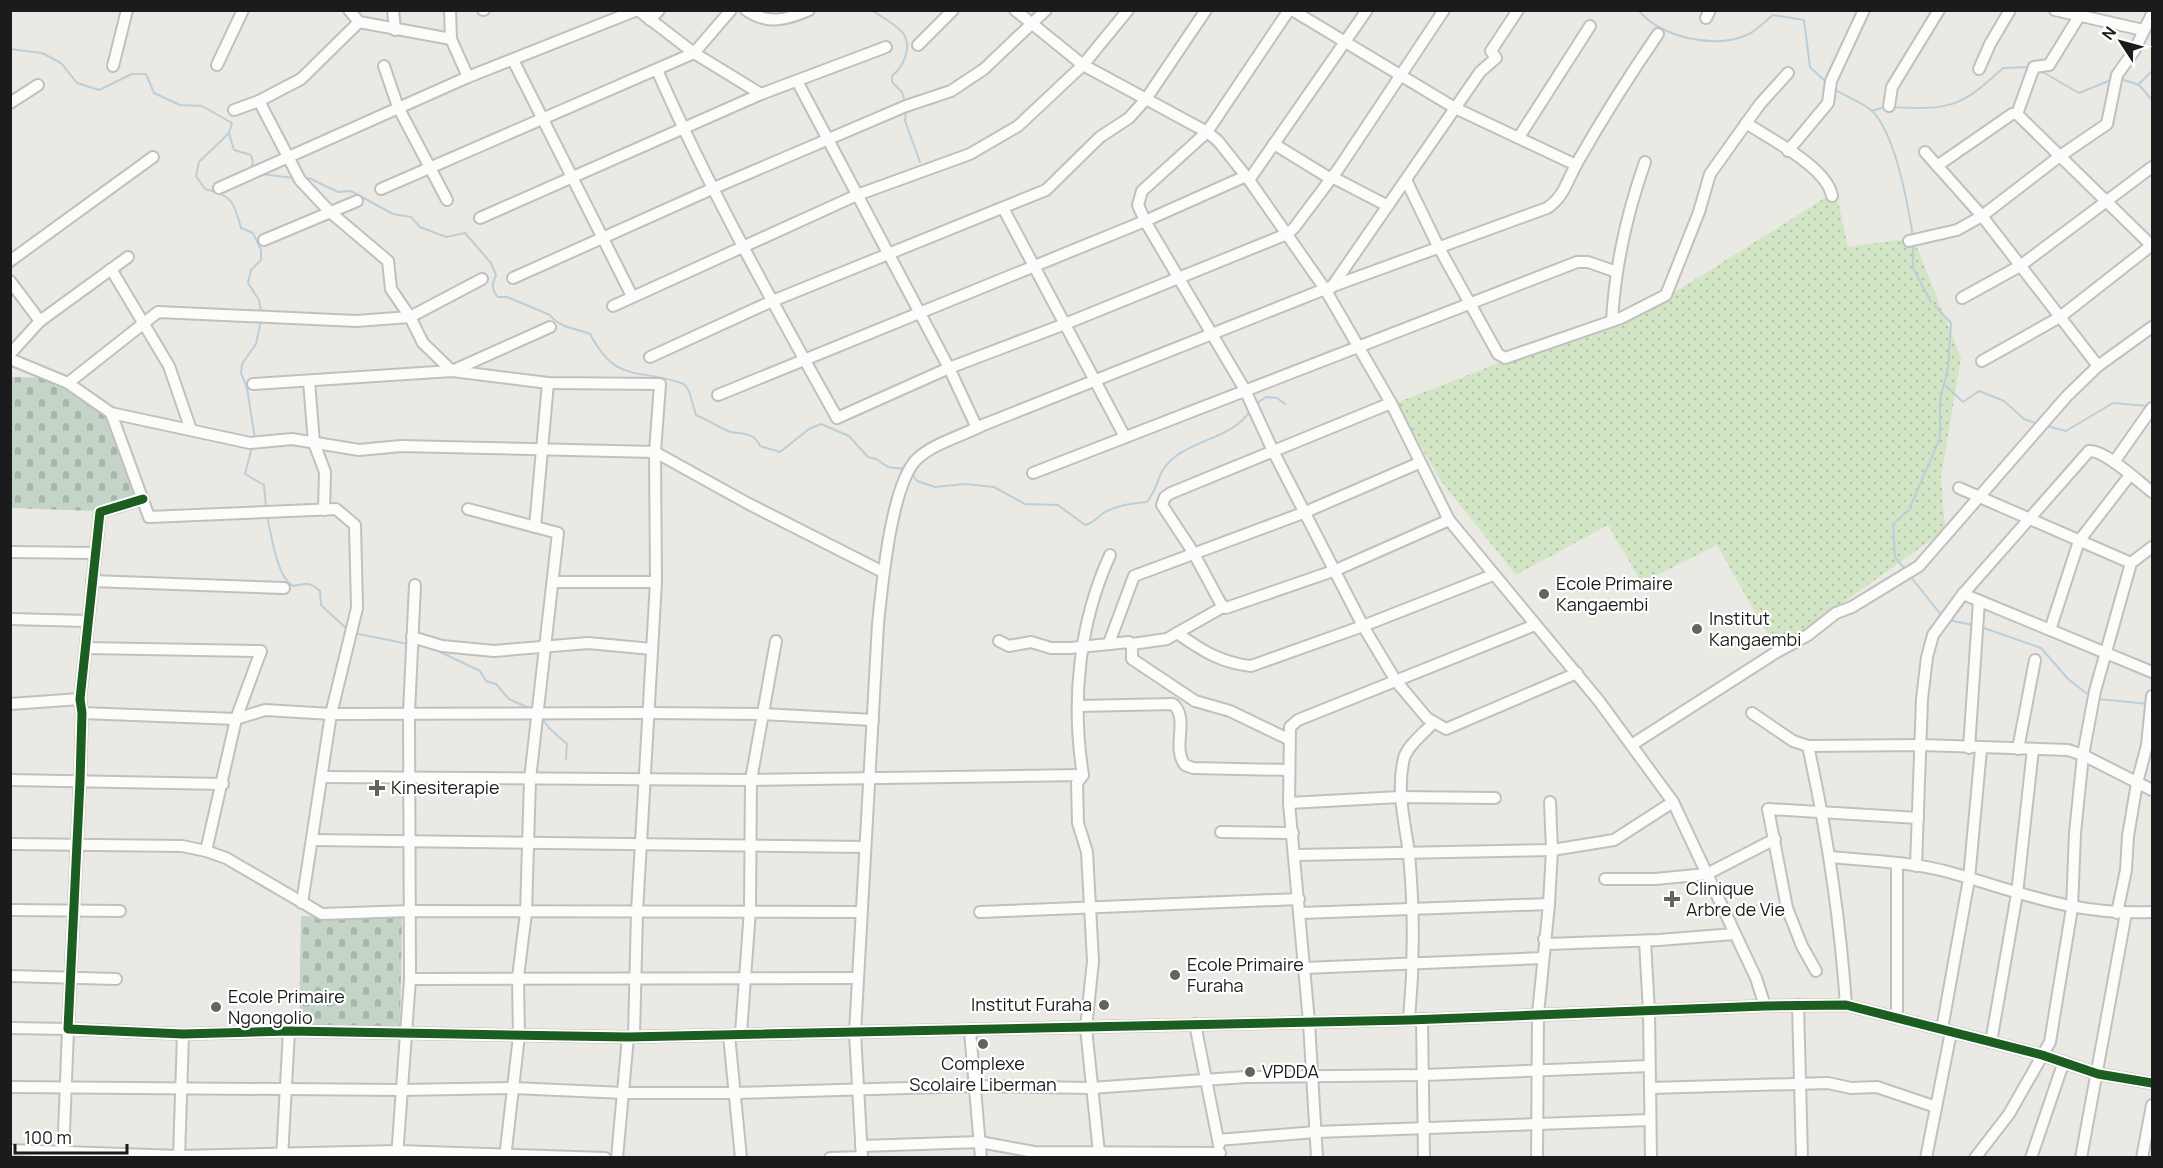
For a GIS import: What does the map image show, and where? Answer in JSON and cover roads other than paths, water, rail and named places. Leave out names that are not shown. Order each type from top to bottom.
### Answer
[{"type":"street","points":[[113,66],[127,10]]},
{"type":"street","points":[[349,10],[360,22],[451,39]]},
{"type":"street","points":[[393,10],[395,30]]},
{"type":"street","points":[[450,10],[451,39],[468,77]]},
{"type":"street","points":[[219,188],[468,77],[637,10],[694,53],[761,94]]},
{"type":"street","points":[[650,20],[659,10]]},
{"type":"street","points":[[381,189],[694,53],[731,10]]},
{"type":"street","points":[[746,10],[759,19],[784,21],[809,10]]},
{"type":"street","points":[[918,45],[953,10]]},
{"type":"street","points":[[1015,10],[1083,64],[1207,132],[1218,141],[1248,178],[1328,289],[1391,403],[1449,519],[1493,575],[1577,673],[1633,744],[1673,802],[1759,986],[1765,1006]]},
{"type":"street","points":[[513,278],[600,237],[906,106],[951,91],[984,69],[1033,25],[1046,10]]},
{"type":"street","points":[[613,306],[857,195],[970,154],[1018,126],[1083,64],[1128,10]]},
{"type":"street","points":[[650,357],[770,302],[1046,190],[1100,137],[1129,118],[1146,99],[1206,10]]},
{"type":"street","points":[[1576,165],[1455,108],[1290,10],[1207,132],[1143,191],[1138,205],[1145,221],[1245,390],[1273,451],[1363,626],[1396,681],[1433,723],[1446,729],[1577,673]]},
{"type":"street","points":[[718,394],[1248,178],[1346,42],[1366,10]]},
{"type":"street","points":[[657,70],[683,130],[742,248],[770,302],[837,418],[949,368],[1065,324],[1287,234],[1331,178],[1444,10]]},
{"type":"street","points":[[1328,289],[1480,72],[1496,58],[1491,51],[1518,10]]},
{"type":"street","points":[[1788,150],[1828,103],[1831,81],[1864,10]]},
{"type":"street","points":[[1889,106],[1892,87],[1939,10]]},
{"type":"street","points":[[1979,69],[1990,44],[2010,10]]},
{"type":"street","points":[[2055,10],[2143,30]]},
{"type":"street","points":[[217,65],[238,12]]},
{"type":"street","points":[[2018,114],[2034,67],[2049,65],[2080,14]]},
{"type":"street","points":[[1909,241],[1957,230],[1982,216],[2060,156],[2108,124],[2117,75],[2134,51],[2152,14]]},
{"type":"street","points":[[234,110],[260,101],[301,80],[360,22]]},
{"type":"street","points":[[1519,137],[1590,26]]},
{"type":"street","points":[[861,1154],[856,1091],[855,1033],[883,572],[908,470],[928,451],[977,428],[1438,246],[1547,208],[1562,196],[1576,165],[1626,79],[1658,34]]},
{"type":"street","points":[[480,218],[761,94],[886,47]]},
{"type":"street","points":[[513,60],[600,237],[632,296]]},
{"type":"street","points":[[384,66],[398,107],[447,200]]},
{"type":"street","points":[[1406,180],[1438,246],[1498,354],[1505,358],[1612,321],[1666,295],[1699,212],[1710,174],[1746,123],[1788,73]]},
{"type":"street","points":[[797,81],[830,140],[887,255],[949,368],[977,428]]},
{"type":"street","points":[[10,103],[38,85]]},
{"type":"street","points":[[260,101],[299,178],[330,213],[388,261],[391,289],[410,317],[423,343],[452,371]]},
{"type":"street","points":[[1937,166],[2012,114],[2018,114],[2152,246],[2060,317],[1982,361]]},
{"type":"street","points":[[1746,123],[1788,150],[1823,178],[1831,188],[1832,196]]},
{"type":"street","points":[[1274,144],[1331,178],[1388,206]]},
{"type":"street","points":[[1925,152],[1982,216],[2098,366]]},
{"type":"street","points":[[10,261],[153,157]]},
{"type":"street","points":[[1612,321],[1617,272],[1634,192],[1645,162]]},
{"type":"street","points":[[1962,298],[2020,266],[2152,167]]},
{"type":"street","points":[[264,240],[357,201]]},
{"type":"street","points":[[1003,208],[1125,437]]},
{"type":"street","points":[[128,257],[40,321],[10,356],[68,383],[111,413],[253,444],[292,439],[359,450],[401,446],[655,452],[747,503],[883,572]]},
{"type":"street","points":[[1033,473],[1577,262],[1588,262],[1617,272]]},
{"type":"street","points":[[111,269],[168,366],[191,430]]},
{"type":"street","points":[[68,383],[158,312],[356,321],[410,317],[482,279]]},
{"type":"street","points":[[10,281],[40,321]]},
{"type":"street","points":[[452,371],[550,327]]},
{"type":"street","points":[[1633,744],[1775,653],[1808,635],[1836,613],[1852,607],[1907,574],[1936,550],[2067,396],[2098,366],[2152,327]]},
{"type":"street","points":[[253,384],[452,371],[548,383],[660,384],[655,452],[656,582],[637,912],[637,976],[617,1158]]},
{"type":"street","points":[[309,381],[314,443],[325,472],[324,510]]},
{"type":"street","points":[[536,527],[548,383]]},
{"type":"street","points":[[1223,607],[1194,552],[1162,505],[1165,497],[1391,403]]},
{"type":"street","points":[[2114,462],[2152,408]]},
{"type":"street","points":[[111,413],[149,517],[266,510],[336,509],[355,525],[357,608],[331,714],[302,903]]},
{"type":"street","points":[[1916,866],[1927,657],[1933,635],[1963,594],[2089,452],[2097,452],[2114,462],[2152,492]]},
{"type":"street","points":[[1108,643],[1134,576],[1304,513],[1419,463]]},
{"type":"street","points":[[2050,630],[2079,541],[2130,475]]},
{"type":"street","points":[[1959,488],[2131,563]]},
{"type":"street","points":[[63,1154],[80,782],[82,712],[80,699],[100,512],[143,499]]},
{"type":"street","points":[[468,509],[558,533],[530,778],[526,914],[518,977],[519,1036],[505,1155]]},
{"type":"street","points":[[999,641],[1009,646],[1031,642],[1051,648],[1108,643],[1132,644],[1167,639],[1223,607],[1229,608],[1336,570],[1449,519]]},
{"type":"street","points":[[1976,1158],[2009,1114],[2050,1042],[2072,908],[2075,833],[2083,755],[2094,698],[2104,654],[2131,563],[2152,547]]},
{"type":"street","points":[[10,552],[95,554]]},
{"type":"street","points":[[1099,1153],[1086,1028],[1093,961],[1092,906],[1087,852],[1078,823],[1077,783],[1083,775],[1078,747],[1081,647],[1095,587],[1110,555]]},
{"type":"street","points":[[1177,633],[1207,654],[1233,664],[1251,666],[1363,626],[1493,575]]},
{"type":"street","points":[[92,581],[284,588]]},
{"type":"street","points":[[553,582],[656,582]]},
{"type":"street","points":[[398,1154],[410,979],[410,713],[415,585]]},
{"type":"street","points":[[1963,594],[2152,672]]},
{"type":"street","points":[[1926,1158],[1936,1107],[1969,879],[1979,601]]},
{"type":"street","points":[[10,619],[87,621]]},
{"type":"street","points":[[1317,1158],[1301,913],[1289,802],[1288,739],[1290,728],[1298,720],[1535,625]]},
{"type":"street","points":[[741,1033],[743,979],[750,910],[751,780],[776,641]]},
{"type":"street","points":[[412,642],[494,651],[588,643],[652,649]]},
{"type":"street","points":[[1132,644],[1132,659],[1187,697],[1230,711],[1288,739]]},
{"type":"street","points":[[87,648],[261,651],[236,719],[207,851]]},
{"type":"street","points":[[2018,749],[2035,660]]},
{"type":"street","points":[[10,704],[80,699]]},
{"type":"street","points":[[2081,1158],[2098,1074],[2122,913],[2128,836],[2146,745],[2151,701]]},
{"type":"street","points":[[1079,706],[1173,704],[1179,712],[1179,750],[1185,765],[1193,768],[1288,770]]},
{"type":"street","points":[[82,712],[236,719],[265,710],[331,714],[762,714],[873,720]]},
{"type":"street","points":[[1752,713],[1793,741],[1808,746],[1921,745],[1975,749],[2068,750],[2083,755],[2152,790]]},
{"type":"street","points":[[1409,1020],[1411,909],[1408,854],[1400,797],[1404,758],[1408,749],[1433,723]]},
{"type":"street","points":[[1808,746],[1830,857],[1841,939],[1846,1005]]},
{"type":"street","points":[[1991,1042],[2017,894],[2033,749]]},
{"type":"street","points":[[322,777],[869,780],[1083,775]]},
{"type":"street","points":[[10,780],[223,784]]},
{"type":"street","points":[[1289,802],[1400,797],[1495,798]]},
{"type":"street","points":[[1537,1158],[1538,1014],[1549,904],[1552,850],[1550,802]]},
{"type":"street","points":[[1295,855],[1552,850],[1614,840],[1673,802]]},
{"type":"street","points":[[1816,971],[1802,946],[1787,908],[1768,809],[1918,818]]},
{"type":"street","points":[[1221,832],[1293,833]]},
{"type":"street","points":[[1605,879],[1655,879],[1707,874],[1775,839]]},
{"type":"street","points":[[312,840],[411,843],[641,842],[865,847]]},
{"type":"street","points":[[10,844],[182,846],[207,851],[249,870],[322,914],[410,911],[526,914],[750,910],[861,912]]},
{"type":"street","points":[[1830,857],[1916,866],[2072,908],[2122,913],[2152,912]]},
{"type":"street","points":[[1897,864],[1897,1018]]},
{"type":"street","points":[[980,912],[1299,899]]},
{"type":"street","points":[[1301,913],[1549,904]]},
{"type":"street","points":[[10,910],[120,911]]},
{"type":"street","points":[[1544,939],[1547,944],[1734,934]]},
{"type":"street","points":[[1645,940],[1649,1012],[1651,1158]]},
{"type":"street","points":[[1304,968],[1543,958]]},
{"type":"street","points":[[10,976],[116,979]]},
{"type":"street","points":[[410,979],[637,976],[743,979],[858,978]]},
{"type":"street","points":[[1798,1005],[1802,1158]]},
{"type":"street","points":[[10,1028],[183,1034],[289,1031],[406,1035],[729,1035],[1409,1020],[1846,1005],[2042,1055],[2062,1064],[2098,1074],[2152,1083]]},
{"type":"street","points":[[1422,1019],[1426,1128],[1424,1158]]},
{"type":"street","points":[[830,1158],[980,1142],[1034,1152],[1220,1156],[1195,1024]]},
{"type":"street","points":[[283,1156],[289,1031]]},
{"type":"street","points":[[970,1031],[981,1158]]},
{"type":"street","points":[[179,1157],[183,1034]]},
{"type":"street","points":[[729,1035],[741,1158]]},
{"type":"street","points":[[2031,1158],[2062,1064]]},
{"type":"street","points":[[10,1087],[402,1090],[513,1088],[624,1093],[734,1093],[976,1086],[1091,1088],[1207,1082],[1246,1077],[1424,1075],[1649,1066]]},
{"type":"street","points":[[1650,1088],[1828,1083],[1851,1088],[1876,1087],[1936,1107]]},
{"type":"street","points":[[2142,1158],[2152,1105]]},
{"type":"street","points":[[1218,1140],[1316,1132],[1537,1126],[1650,1120]]},
{"type":"street","points":[[10,1150],[63,1154],[179,1157],[398,1154],[605,1158]]},
{"type":"waterway","points":[[872,10],[897,27],[906,38],[905,56],[900,67],[892,76],[892,82],[902,92],[905,102]]},
{"type":"waterway","points":[[1638,10],[1661,28],[1674,34],[1704,41],[1734,39],[1747,35],[1773,15],[1804,20],[1810,67],[1826,82]]},
{"type":"waterway","points":[[10,49],[42,53],[61,63],[77,83],[99,90],[132,74],[146,74],[154,93],[180,105],[202,106],[232,123],[229,133],[234,150],[251,155],[253,161],[251,169]]},
{"type":"waterway","points":[[1892,107],[1928,108],[1953,104],[1976,91],[2003,68],[2031,67]]},
{"type":"waterway","points":[[2039,70],[2079,93],[2111,80]]},
{"type":"waterway","points":[[2139,84],[2152,71]]},
{"type":"waterway","points":[[2121,79],[2139,85],[2152,100]]},
{"type":"waterway","points":[[1834,89],[1867,107],[1879,120],[1894,151],[1913,237]]},
{"type":"waterway","points":[[1871,111],[1886,107]]},
{"type":"waterway","points":[[906,110],[905,121],[920,162]]},
{"type":"waterway","points":[[229,133],[199,162],[196,176],[205,189],[227,197],[236,212],[241,228],[253,233],[261,250],[261,260],[251,270],[248,283],[259,300],[261,312]]},
{"type":"waterway","points":[[261,174],[294,178]]},
{"type":"waterway","points":[[303,178],[309,178],[338,192],[351,191],[393,214],[411,217],[420,227],[446,237],[465,233],[491,263],[496,275],[493,289],[498,297],[507,297],[550,315],[564,326],[590,334],[600,350],[619,368],[684,384],[689,391],[696,415],[722,429],[748,435],[760,446],[780,452],[809,429],[821,424],[849,436],[868,457],[888,467],[905,469]]},
{"type":"waterway","points":[[1913,243],[1913,268],[1931,302]]},
{"type":"waterway","points":[[1905,569],[1895,557],[1893,524],[1909,510],[1940,438],[1940,400],[1948,368],[1951,323],[1935,306]]},
{"type":"waterway","points":[[255,439],[247,388],[241,373],[242,364],[256,344],[261,320]]},
{"type":"waterway","points":[[1944,384],[1963,402],[1979,391],[2004,401],[2024,419],[2038,424]]},
{"type":"waterway","points":[[1256,404],[1266,397],[1277,398],[1285,404]]},
{"type":"waterway","points":[[2046,426],[2066,431],[2113,403],[2148,406]]},
{"type":"waterway","points":[[912,474],[917,481],[935,487],[965,484],[994,487],[1025,504],[1058,505],[1085,525],[1115,508],[1147,502],[1169,462],[1185,450],[1226,432],[1250,411]]},
{"type":"waterway","points":[[252,447],[245,474],[264,485],[266,508]]},
{"type":"waterway","points":[[267,516],[279,565],[287,581],[293,586],[308,584],[317,588],[320,591],[321,605],[347,629]]},
{"type":"waterway","points":[[1910,576],[1942,616]]},
{"type":"waterway","points":[[1949,620],[1973,625]]},
{"type":"waterway","points":[[1981,627],[2041,648],[2068,679],[2090,696]]},
{"type":"waterway","points":[[354,633],[408,644]]},
{"type":"waterway","points":[[416,645],[428,647]]},
{"type":"waterway","points":[[434,649],[480,671],[486,681],[496,684],[509,699],[531,709]]},
{"type":"waterway","points":[[2098,699],[2149,704]]},
{"type":"waterway","points":[[542,718],[549,728],[567,744],[566,759]]},
{"type":"place","name":"Ecole Primaire Kangaembi","points":[[1544,594]]},
{"type":"place","name":"Institut Kangaembi","points":[[1697,629]]},
{"type":"place","name":"Kinesiterapie","points":[[377,788]]},
{"type":"place","name":"Clinique Arbre de Vie","points":[[1672,899]]},
{"type":"place","name":"Ecole Primaire Furaha","points":[[1175,975]]},
{"type":"place","name":"Institut Furaha","points":[[1104,1005]]},
{"type":"place","name":"Ecole Primaire Ngongolio","points":[[216,1007]]},
{"type":"place","name":"Complexe Scolaire Liberman","points":[[983,1044]]},
{"type":"place","name":"VPDDA","points":[[1250,1072]]}]
